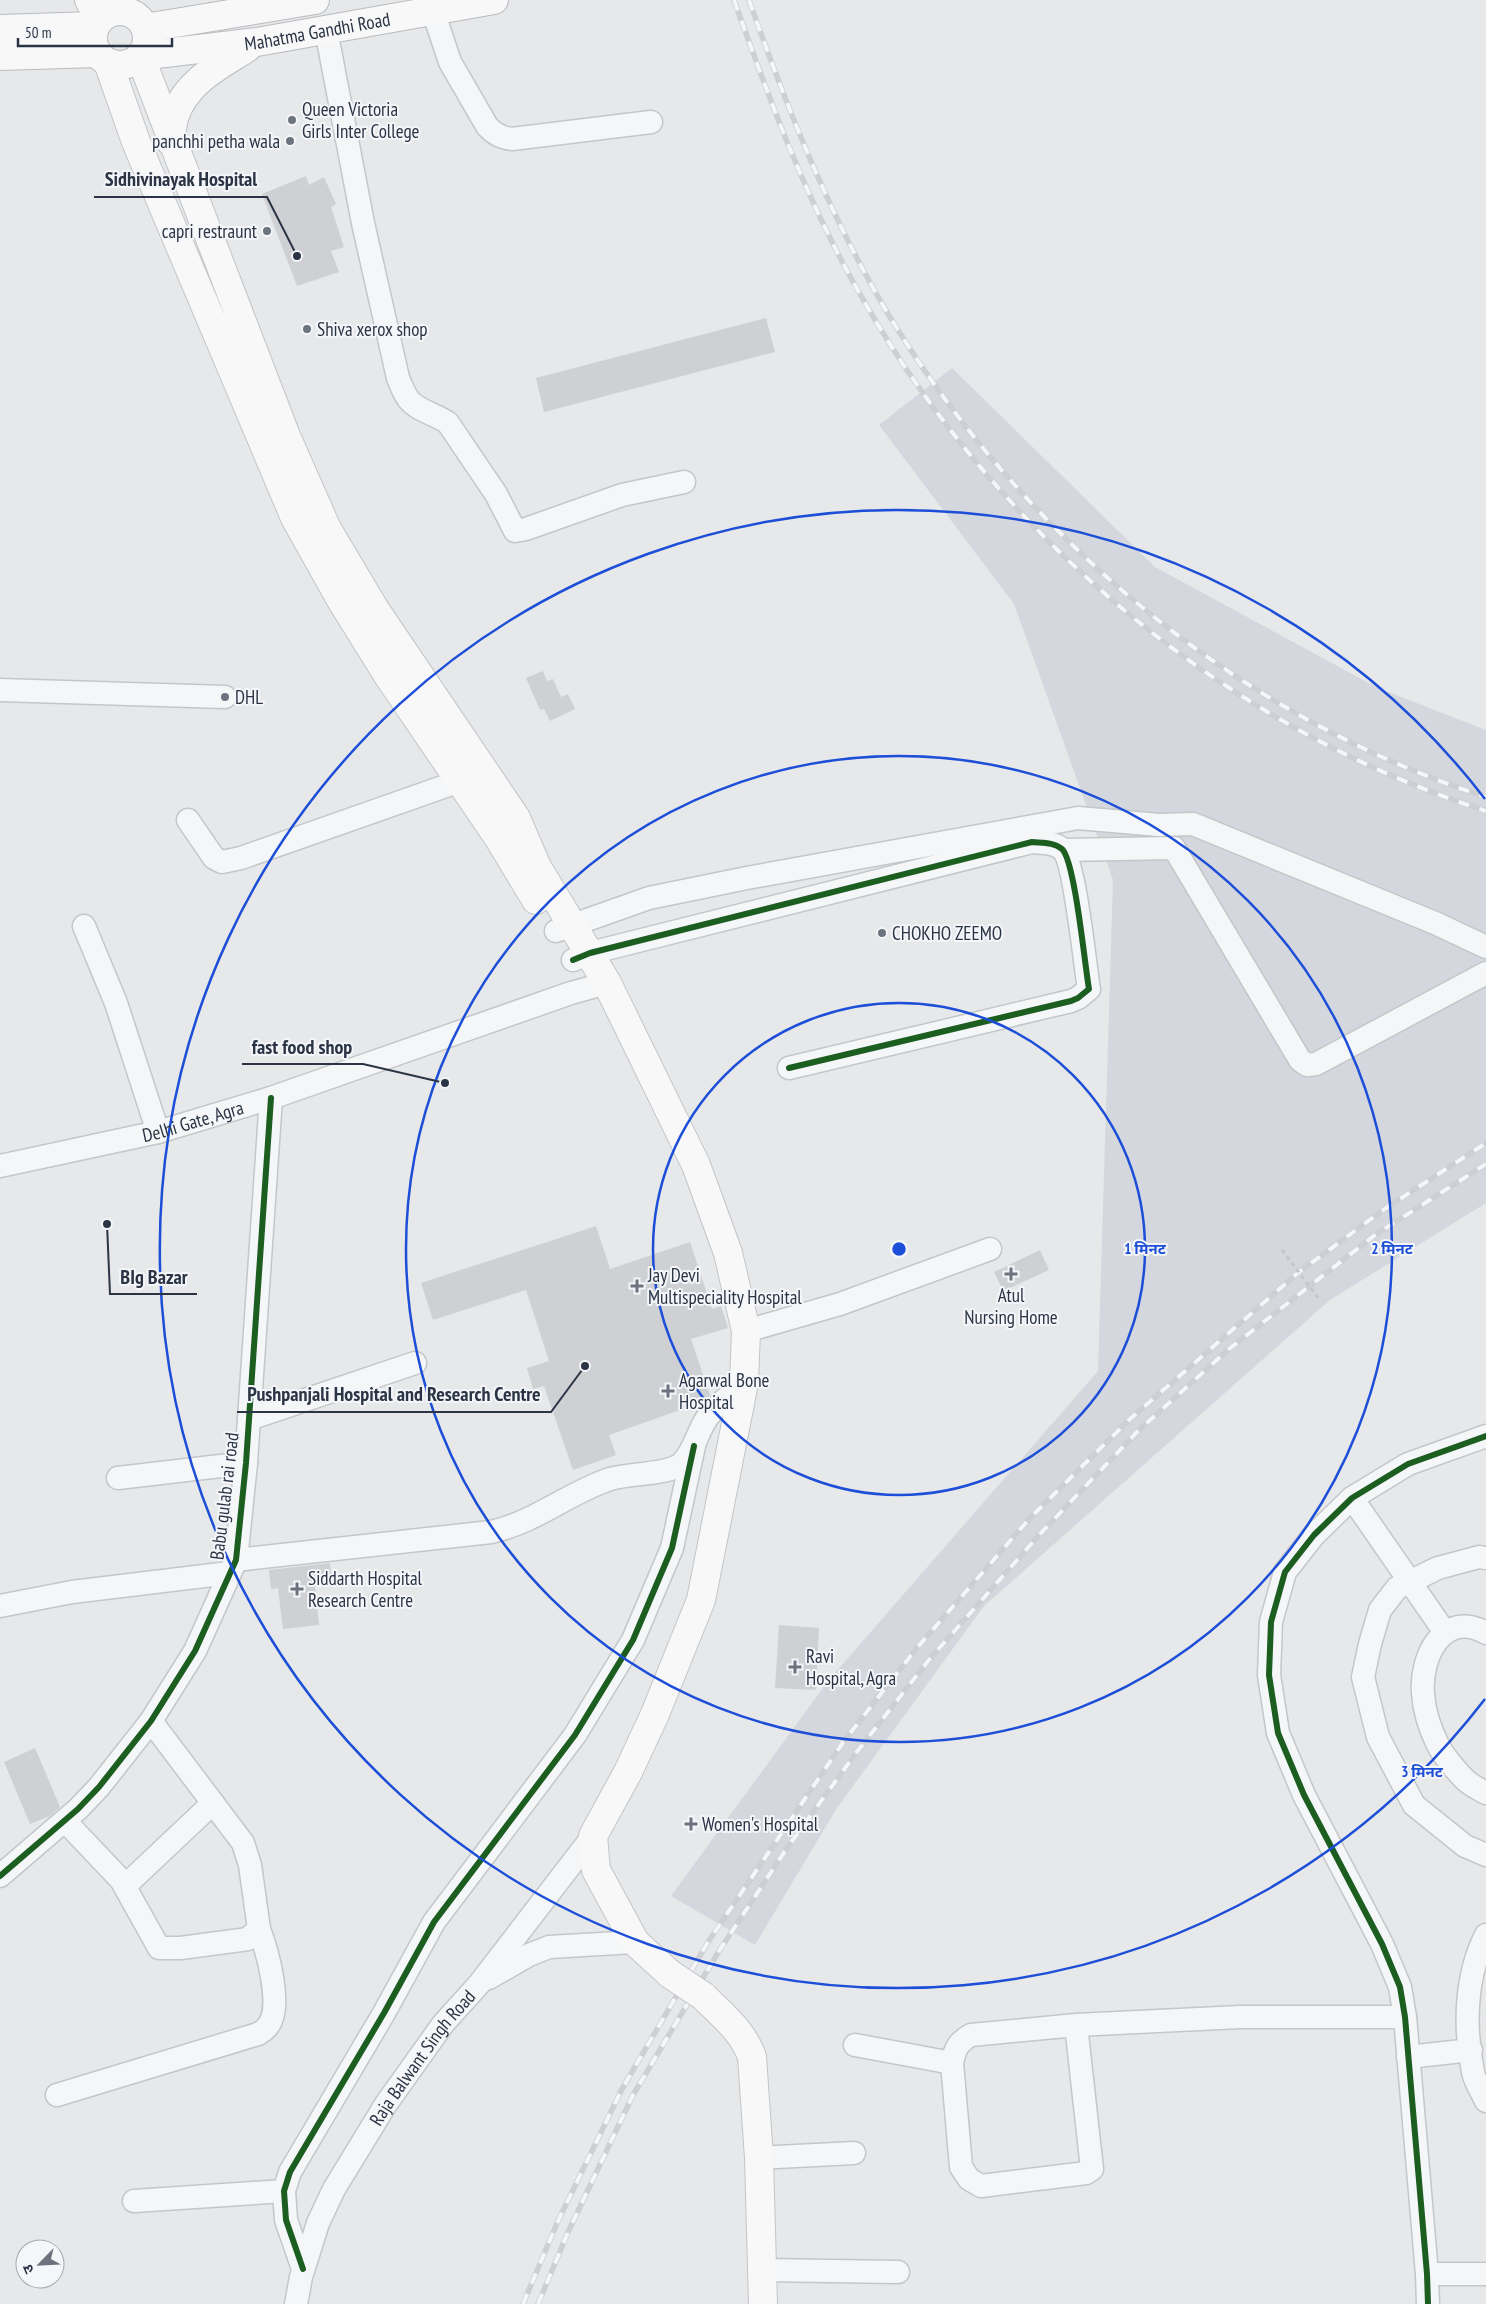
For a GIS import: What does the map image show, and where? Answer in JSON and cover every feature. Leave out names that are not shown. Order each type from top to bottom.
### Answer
[{"type":"main road","name":"Mahatma Gandhi Road","points":[[146,28],[315,0]]},
{"type":"main road","name":"Mahatma Gandhi Road","points":[[140,56],[257,42],[494,0]]},
{"type":"main road","points":[[102,11],[93,44],[103,59],[136,142],[264,413]]},
{"type":"main road","points":[[0,29],[102,11],[126,11],[135,14],[146,28],[147,36],[146,45],[140,56],[129,64],[103,59],[0,56]]},
{"type":"main road","points":[[171,142],[174,116],[187,94],[199,79],[213,68],[257,42]]},
{"type":"main road","points":[[140,56],[264,413],[295,518],[341,600],[412,687],[471,775],[498,836],[564,928],[598,986],[619,1008],[696,1165],[728,1253],[746,1331],[744,1383],[701,1600],[628,1772],[593,1836],[596,1870],[635,1942],[670,1974],[703,1996],[740,2032],[752,2057],[759,2158],[763,2304]]},
{"type":"street","points":[[433,11],[450,62],[487,126],[494,134],[512,139],[651,122]]},
{"type":"street","points":[[326,30],[363,222],[398,378],[412,404],[438,416],[448,423],[496,494],[515,531],[526,529],[622,495],[684,482]]},
{"type":"street","points":[[0,690],[225,696]]},
{"type":"street","points":[[188,820],[214,858],[222,862],[241,858],[471,775]]},
{"type":"street","points":[[564,928],[649,898],[747,878],[1078,818],[1159,825],[1193,824],[1435,923],[1486,947]]},
{"type":"street","points":[[581,956],[1032,842],[1051,844],[1062,850],[1174,848],[1300,1060],[1307,1065],[1316,1064],[1486,973]]},
{"type":"street","points":[[789,1068],[1071,1001],[1084,994],[1088,990],[1073,887],[1070,868],[1062,850]]},
{"type":"street","points":[[84,926],[116,1003],[158,1132]]},
{"type":"street","name":"Delhi Gate, Agra","points":[[0,1166],[158,1132],[270,1098],[418,1045],[598,986]]},
{"type":"street","name":"Babu gulab rai road","points":[[0,1876],[65,1821],[99,1787],[151,1721],[195,1651],[233,1566],[246,1463],[270,1098]]},
{"type":"street","points":[[746,1331],[840,1304],[990,1249]]},
{"type":"street","points":[[249,1419],[415,1363]]},
{"type":"street","points":[[0,1606],[72,1592],[233,1566],[491,1532],[519,1525],[610,1479],[632,1474],[668,1471],[680,1464],[694,1446],[710,1414],[744,1383]]},
{"type":"street","points":[[1428,2304],[1405,2017],[1400,1988],[1382,1944],[1304,1795],[1278,1733],[1269,1675],[1271,1622],[1285,1572],[1314,1535],[1352,1498],[1408,1464],[1486,1436]]},
{"type":"street","points":[[303,2269],[286,2220],[284,2191],[290,2172],[384,2013],[434,1922],[576,1735],[633,1640],[672,1548],[694,1446]]},
{"type":"street","points":[[118,1478],[246,1463]]},
{"type":"street","points":[[1352,1498],[1444,1631]]},
{"type":"street","points":[[1486,1558],[1479,1557],[1438,1568],[1409,1580],[1397,1588],[1380,1610],[1363,1677],[1378,1737],[1414,1805],[1465,1846],[1486,1855]]},
{"type":"street","points":[[1486,1633],[1476,1627],[1460,1626],[1444,1631],[1432,1649],[1424,1671],[1422,1692],[1426,1716],[1438,1746],[1469,1783],[1486,1793]]},
{"type":"street","points":[[57,2094],[258,2034],[268,2027],[273,2014],[273,1978],[266,1948],[259,1929],[250,1865],[243,1843],[151,1721]]},
{"type":"street","points":[[125,1886],[213,1803]]},
{"type":"street","points":[[65,1821],[125,1886],[156,1946],[163,1950],[248,1939],[259,1929]]},
{"type":"street","name":"Raja Balwant Singh Road","points":[[296,2304],[303,2269],[318,2223],[334,2189],[392,2096],[443,2024],[480,1983],[593,1836]]},
{"type":"street","points":[[480,1983],[529,1955],[549,1947],[635,1942]]},
{"type":"street","points":[[1484,1945],[1466,2011],[1474,2074],[1486,2101]]},
{"type":"street","points":[[1076,2025],[1093,2166],[1086,2173],[981,2186],[969,2179],[961,2167],[952,2063],[955,2048],[962,2040],[971,2035],[1076,2025],[1240,2017],[1405,2017]]},
{"type":"street","points":[[855,2045],[952,2063]]},
{"type":"street","points":[[1408,2057],[1471,2050]]},
{"type":"street","points":[[759,2158],[854,2153]]},
{"type":"street","points":[[134,2201],[284,2191]]},
{"type":"street","points":[[763,2270],[898,2272]]},
{"type":"street","points":[[1427,2274],[1486,2274]]},
{"type":"path","points":[[1282,1250],[1319,1299]]},
{"type":"shaded area","points":[[952,368],[1155,567],[1378,688],[1486,730],[1486,1203],[1330,1300],[984,1606],[837,1808],[755,1945],[671,1896],[828,1681],[1098,1371],[1113,880],[1014,604],[879,425]]},
{"type":"building","points":[[306,176],[309,185],[324,177],[336,204],[331,207],[344,247],[331,251],[339,272],[297,286],[262,194]]},
{"type":"building","points":[[766,318],[775,352],[544,412],[536,378]]},
{"type":"building","points":[[543,671],[547,681],[553,679],[561,697],[568,694],[575,709],[550,721],[544,709],[540,710],[526,678]]},
{"type":"building","points":[[596,1226],[610,1269],[690,1242],[712,1309],[721,1306],[728,1328],[691,1339],[710,1395],[703,1402],[609,1435],[616,1455],[573,1470],[544,1386],[533,1389],[527,1368],[549,1361],[526,1290],[433,1320],[421,1283]]},
{"type":"building","points":[[1040,1250],[1049,1270],[1003,1291],[994,1272]]},
{"type":"building","points":[[330,1563],[332,1584],[315,1586],[319,1625],[283,1629],[278,1588],[271,1589],[269,1570]]},
{"type":"building","points":[[779,1625],[819,1628],[816,1690],[775,1688]]},
{"type":"building","points":[[35,1748],[60,1807],[50,1816],[30,1824],[4,1762]]},
{"type":"railway","points":[[734,0],[804,182],[820,218],[856,287],[911,376],[974,459],[1045,537],[1122,608],[1205,672],[1294,727],[1388,774],[1486,811]]},
{"type":"railway","points":[[749,0],[780,85],[814,169],[853,251],[898,330],[952,409],[1013,483],[1079,552],[1152,615],[1229,672],[1311,721],[1397,763],[1486,797]]},
{"type":"railway","points":[[523,2304],[558,2221],[622,2089],[708,1942],[844,1741],[916,1649],[1030,1518],[1130,1419],[1299,1272],[1386,1208],[1486,1143]]},
{"type":"railway","points":[[538,2304],[569,2230],[633,2095],[719,1951],[787,1848],[856,1753],[928,1661],[1040,1534],[1138,1431],[1229,1349],[1375,1235],[1486,1164]]},
{"type":"cycle path","points":[[573,960],[590,953],[1032,842],[1052,844],[1062,849],[1067,858],[1075,893],[1089,989],[1078,998],[789,1068]]},
{"type":"cycle path","points":[[0,1876],[78,1809],[99,1787],[151,1721],[195,1651],[236,1560],[246,1463],[271,1098]]},
{"type":"cycle path","points":[[1428,2304],[1405,2017],[1400,1987],[1382,1944],[1304,1795],[1278,1733],[1269,1675],[1271,1622],[1285,1572],[1314,1535],[1352,1498],[1408,1464],[1486,1436]]},
{"type":"cycle path","points":[[303,2269],[286,2220],[284,2191],[290,2172],[384,2013],[434,1922],[575,1735],[633,1640],[672,1548],[694,1446]]},
{"type":"place","name":"Queen Victoria Girls Inter College","points":[[292,120]]},
{"type":"place","name":"panchhi petha wala","points":[[290,141]]},
{"type":"place","name":"capri restraunt","points":[[267,231]]},
{"type":"place","name":"Sidhivinayak Hospital","points":[[297,256]]},
{"type":"place","name":"Shiva xerox shop","points":[[307,329]]},
{"type":"place","name":"DHL","points":[[225,697]]},
{"type":"place","name":"CHOKHO ZEEMO","points":[[882,933]]},
{"type":"place","name":"fast food shop","points":[[445,1083]]},
{"type":"place","name":"BIg Bazar","points":[[107,1224]]},
{"type":"place","name":"Atul Nursing Home","points":[[1011,1274]]},
{"type":"place","name":"Jay Devi Multispeciality Hospital","points":[[637,1286]]},
{"type":"place","name":"Pushpanjali Hospital and Research Centre","points":[[585,1366]]},
{"type":"place","name":"Agarwal Bone Hospital","points":[[668,1391]]},
{"type":"place","name":"Siddarth Hospital Research Centre","points":[[297,1589]]},
{"type":"place","name":"Ravi Hospital, Agra","points":[[795,1667]]},
{"type":"place","name":"Women's Hospital","points":[[691,1824]]}]
